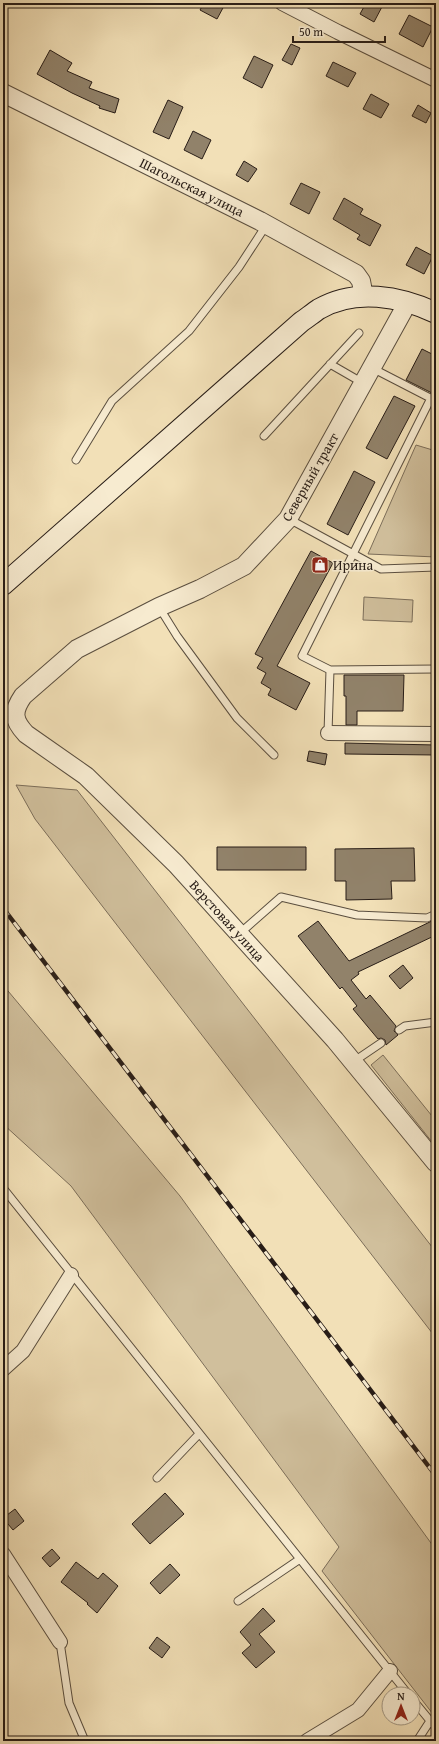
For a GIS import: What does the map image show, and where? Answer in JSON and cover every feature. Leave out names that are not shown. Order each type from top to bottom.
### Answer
[{"type":"main road","points":[[3,585],[301,322],[319,309],[341,300],[384,296],[408,302],[436,313]]},
{"type":"street","points":[[282,3],[436,80]]},
{"type":"street","name":"Шагольская улица","points":[[3,94],[267,224],[356,274],[361,281],[364,297]]},
{"type":"street","name":"Северный тракт","points":[[23,696],[77,649],[159,606],[200,589],[244,566],[288,519],[408,302]]},
{"type":"street","name":"Верстовая улица","points":[[23,696],[17,706],[15,717],[19,726],[26,734],[86,776],[176,864],[353,1062],[436,1163]]},
{"type":"street","points":[[328,733],[436,734]]},
{"type":"street","points":[[3,1369],[23,1351],[71,1274]]},
{"type":"street","points":[[3,1554],[60,1642]]},
{"type":"street","points":[[307,1741],[358,1710],[390,1671]]},
{"type":"lane","points":[[76,460],[112,400],[188,331],[239,267],[267,224]]},
{"type":"lane","points":[[264,436],[359,333]]},
{"type":"lane","points":[[330,364],[368,375],[433,400],[352,553],[302,656],[330,670],[436,669]]},
{"type":"lane","points":[[288,519],[381,569],[436,567]]},
{"type":"lane","points":[[159,606],[177,636],[237,718],[274,755]]},
{"type":"lane","points":[[328,733],[330,670]]},
{"type":"lane","points":[[239,934],[281,897],[356,915],[427,918],[436,914]]},
{"type":"lane","points":[[399,1030],[405,1026],[436,1022]]},
{"type":"lane","points":[[353,1062],[381,1043]]},
{"type":"lane","points":[[3,1188],[402,1686]]},
{"type":"lane","points":[[157,1478],[199,1434]]},
{"type":"lane","points":[[238,1601],[300,1559]]},
{"type":"lane","points":[[60,1642],[69,1703],[85,1741]]},
{"type":"lane","points":[[421,1710],[436,1728]]},
{"type":"lane","points":[[417,1741],[430,1721]]},
{"type":"shaded area","points":[[416,445],[436,451],[436,557],[368,554]]},
{"type":"shaded area","points":[[364,597],[413,600],[412,622],[363,620]]},
{"type":"shaded area","points":[[16,785],[77,790],[436,1252],[436,1338],[35,819]]},
{"type":"shaded area","points":[[3,985],[180,1196],[436,1550],[436,1718],[421,1699],[421,1686],[411,1686],[322,1571],[339,1547],[71,1186],[3,1124]]},
{"type":"shaded area","points":[[383,1055],[436,1121],[436,1147],[371,1065]]},
{"type":"building","points":[[204,3],[219,3],[224,6],[217,19],[200,10]]},
{"type":"building","points":[[366,3],[384,3],[374,22],[360,14]]},
{"type":"building","points":[[409,15],[433,27],[423,47],[399,34]]},
{"type":"building","points":[[291,44],[300,48],[292,65],[282,60]]},
{"type":"building","points":[[50,50],[72,63],[67,71],[92,82],[89,88],[119,99],[115,113],[99,108],[100,106],[37,74]]},
{"type":"building","points":[[254,56],[273,65],[262,88],[243,78]]},
{"type":"building","points":[[333,62],[356,73],[348,87],[326,76]]},
{"type":"building","points":[[371,94],[389,104],[381,118],[363,109]]},
{"type":"building","points":[[168,100],[183,107],[169,139],[153,132]]},
{"type":"building","points":[[418,105],[431,113],[426,123],[412,116]]},
{"type":"building","points":[[193,131],[211,140],[202,159],[184,150]]},
{"type":"building","points":[[244,161],[257,169],[248,182],[236,175]]},
{"type":"building","points":[[301,183],[320,192],[309,214],[290,204]]},
{"type":"building","points":[[344,198],[363,209],[360,214],[381,225],[370,246],[357,239],[360,235],[333,219]]},
{"type":"building","points":[[416,247],[433,256],[424,274],[406,265]]},
{"type":"building","points":[[422,349],[436,356],[436,395],[406,380]]},
{"type":"building","points":[[394,396],[415,406],[387,459],[366,448]]},
{"type":"building","points":[[354,471],[375,482],[348,535],[327,524]]},
{"type":"building","points":[[311,551],[333,563],[277,666],[310,683],[296,710],[268,695],[271,689],[261,683],[266,673],[257,668],[263,658],[255,654]]},
{"type":"building","points":[[344,675],[404,675],[403,711],[357,711],[357,725],[346,725]]},
{"type":"building","points":[[345,743],[436,745],[436,755],[345,754]]},
{"type":"building","points":[[309,751],[327,754],[325,765],[307,761]]},
{"type":"building","points":[[217,847],[306,847],[306,870],[217,870]]},
{"type":"building","points":[[414,848],[415,881],[391,881],[392,899],[346,900],[346,881],[335,881],[335,849]]},
{"type":"building","points":[[436,919],[436,935],[358,972],[359,974],[351,980],[366,999],[370,995],[396,1026],[394,1031],[398,1035],[386,1045],[385,1040],[381,1038],[378,1039],[353,1009],[357,1006],[342,987],[340,989],[298,936],[318,921],[349,961]]},
{"type":"building","points":[[403,965],[413,978],[400,989],[389,976]]},
{"type":"building","points":[[165,1493],[184,1514],[150,1544],[132,1524]]},
{"type":"building","points":[[15,1509],[24,1521],[13,1530],[3,1518]]},
{"type":"building","points":[[52,1549],[60,1558],[50,1567],[42,1558]]},
{"type":"building","points":[[76,1562],[98,1579],[103,1573],[118,1586],[97,1613],[87,1604],[88,1603],[61,1582]]},
{"type":"building","points":[[170,1564],[180,1575],[160,1594],[150,1583]]},
{"type":"building","points":[[263,1608],[275,1621],[259,1634],[275,1652],[256,1668],[242,1653],[251,1645],[240,1632]]},
{"type":"building","points":[[157,1637],[170,1647],[162,1658],[149,1648]]},
{"type":"railway","points":[[3,908],[436,1476]]},
{"type":"place","name":"Ирина","points":[[320,565]]}]
